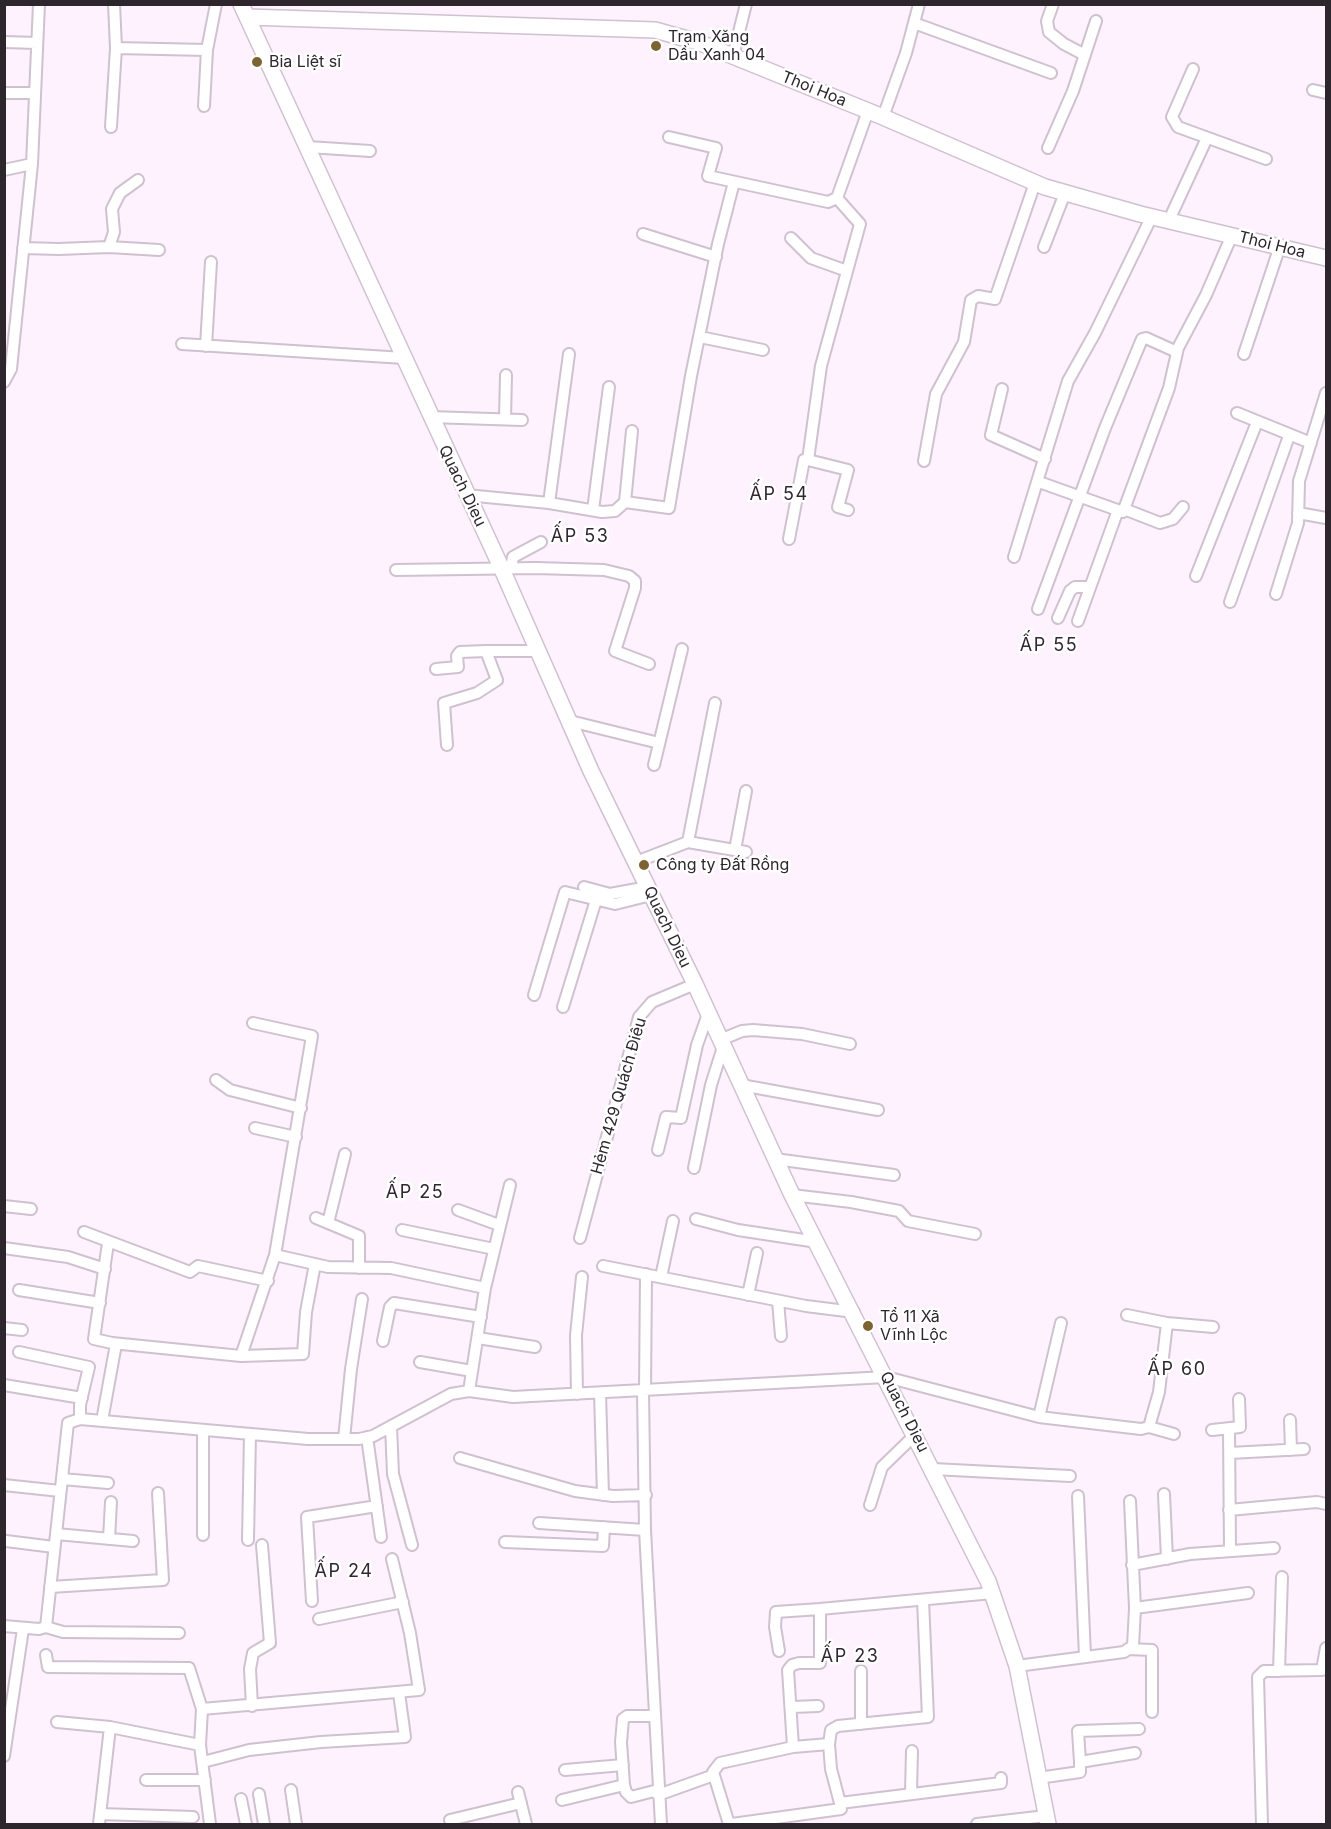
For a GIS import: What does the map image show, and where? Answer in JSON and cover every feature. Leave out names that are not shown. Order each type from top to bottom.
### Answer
[{"type":"main road","name":"Thoi Hoa","points":[[244,11],[655,30],[698,42],[733,56],[883,117],[1035,183],[1152,216],[1326,258]]},
{"type":"main road","name":"Quach Dieu","points":[[244,11],[466,495],[506,568],[591,771],[695,984],[792,1195],[854,1312],[993,1593],[1017,1666],[1047,1820]]},
{"type":"street","points":[[4,382],[11,369],[33,164],[39,4]]},
{"type":"street","points":[[111,127],[116,48],[114,4]]},
{"type":"street","points":[[204,106],[207,50],[216,4]]},
{"type":"street","points":[[733,56],[746,4]]},
{"type":"street","points":[[883,117],[919,4]]},
{"type":"street","points":[[1053,4],[1047,21],[1049,32],[1064,44],[1085,55]]},
{"type":"street","points":[[1048,148],[1058,131],[1096,21]]},
{"type":"street","points":[[914,23],[1051,73]]},
{"type":"street","points":[[4,42],[37,43]]},
{"type":"street","points":[[116,48],[207,50]]},
{"type":"street","points":[[1193,69],[1172,117],[1178,127],[1266,159]]},
{"type":"street","points":[[1313,90],[1326,93]]},
{"type":"street","points":[[4,93],[35,93]]},
{"type":"street","points":[[669,137],[717,148],[708,176],[828,202],[837,198],[868,111]]},
{"type":"street","points":[[1169,220],[1207,138]]},
{"type":"street","points":[[308,147],[370,151]]},
{"type":"street","points":[[4,170],[33,164]]},
{"type":"street","points":[[109,247],[114,232],[112,209],[120,194],[138,180]]},
{"type":"street","points":[[466,495],[593,510],[612,511],[625,502],[669,508],[700,337],[734,182]]},
{"type":"street","points":[[924,461],[936,394],[964,342],[971,300],[978,296],[995,299],[1035,183]]},
{"type":"street","points":[[1044,247],[1065,193]]},
{"type":"street","points":[[808,460],[821,366],[860,224],[837,198]]},
{"type":"street","points":[[1014,557],[1039,482],[1068,381],[1095,333],[1152,216]]},
{"type":"street","points":[[643,234],[716,257]]},
{"type":"street","points":[[1078,621],[1169,388],[1177,352],[1206,295],[1232,234]]},
{"type":"street","points":[[791,238],[811,258],[847,271]]},
{"type":"street","points":[[1244,354],[1280,246]]},
{"type":"street","points":[[23,248],[109,247],[159,250]]},
{"type":"street","points":[[206,346],[211,262]]},
{"type":"street","points":[[700,337],[763,350]]},
{"type":"street","points":[[1038,609],[1079,496],[1142,339],[1152,340],[1177,352]]},
{"type":"street","points":[[182,344],[404,358]]},
{"type":"street","points":[[549,503],[569,354]]},
{"type":"street","points":[[505,420],[506,375]]},
{"type":"street","points":[[593,510],[609,387]]},
{"type":"street","points":[[1002,389],[991,435],[1045,459]]},
{"type":"street","points":[[1276,594],[1298,523],[1299,481],[1326,393]]},
{"type":"street","points":[[1237,413],[1311,443]]},
{"type":"street","points":[[430,417],[522,420]]},
{"type":"street","points":[[1196,576],[1257,422]]},
{"type":"street","points":[[625,502],[632,431]]},
{"type":"street","points":[[1230,602],[1289,436]]},
{"type":"street","points":[[789,539],[804,460],[848,470],[838,507],[848,510]]},
{"type":"street","points":[[1039,482],[1160,523],[1173,519],[1182,507]]},
{"type":"street","points":[[1298,513],[1326,518]]},
{"type":"street","points":[[506,568],[513,557],[541,542]]},
{"type":"street","points":[[396,570],[506,568],[604,570],[632,578],[635,588],[615,651],[649,664]]},
{"type":"street","points":[[1058,618],[1070,591],[1075,587],[1090,587]]},
{"type":"street","points":[[654,765],[682,649]]},
{"type":"street","points":[[447,745],[444,703],[477,693],[497,680],[486,651]]},
{"type":"street","points":[[436,669],[458,667],[457,656],[460,652],[539,651]]},
{"type":"street","points":[[688,842],[715,703]]},
{"type":"street","points":[[570,721],[659,743]]},
{"type":"street","points":[[636,862],[688,842],[740,851],[746,791]]},
{"type":"street","points":[[584,887],[610,894],[649,891]]},
{"type":"street","points":[[534,995],[566,891],[615,904],[649,891]]},
{"type":"street","points":[[563,1007],[596,900]]},
{"type":"street","name":"Hẻm 429 Quách Điêu","points":[[580,1238],[639,1017],[652,1002],[695,984]]},
{"type":"street","points":[[658,1150],[666,1117],[681,1118],[697,1045],[708,1014]]},
{"type":"street","points":[[241,1356],[275,1255],[312,1036],[253,1023]]},
{"type":"street","points":[[694,1168],[722,1044],[742,1030],[753,1030],[802,1034],[850,1044]]},
{"type":"street","points":[[216,1080],[231,1090],[301,1108]]},
{"type":"street","points":[[741,1085],[878,1110]]},
{"type":"street","points":[[255,1128],[296,1137]]},
{"type":"street","points":[[328,1223],[345,1154]]},
{"type":"street","points":[[775,1159],[894,1175]]},
{"type":"street","points":[[469,1391],[485,1288],[510,1185]]},
{"type":"street","points":[[792,1195],[851,1202],[899,1211],[908,1221],[975,1234]]},
{"type":"street","points":[[4,1206],[31,1209]]},
{"type":"street","points":[[458,1210],[479,1215],[499,1225]]},
{"type":"street","points":[[316,1218],[360,1236],[359,1268]]},
{"type":"street","points":[[696,1219],[738,1230],[817,1242]]},
{"type":"street","points":[[661,1277],[672,1221]]},
{"type":"street","points":[[402,1230],[494,1249]]},
{"type":"street","points":[[84,1232],[108,1243],[190,1272],[198,1266],[268,1281]]},
{"type":"street","points":[[108,1243],[94,1339],[116,1344],[241,1356],[303,1354],[306,1312],[315,1264]]},
{"type":"street","points":[[4,1248],[68,1257],[105,1269]]},
{"type":"street","points":[[748,1295],[757,1253]]},
{"type":"street","points":[[275,1255],[315,1264],[391,1268],[485,1288]]},
{"type":"street","points":[[603,1266],[778,1301],[854,1312]]},
{"type":"street","points":[[646,1274],[645,1530],[658,1792],[662,1824]]},
{"type":"street","points":[[577,1394],[576,1335],[582,1277]]},
{"type":"street","points":[[19,1290],[100,1303]]},
{"type":"street","points":[[344,1439],[351,1369],[362,1299]]},
{"type":"street","points":[[778,1301],[781,1336]]},
{"type":"street","points":[[383,1341],[392,1303],[481,1317]]},
{"type":"street","points":[[1127,1315],[1167,1323],[1213,1327]]},
{"type":"street","points":[[1039,1417],[1061,1323]]},
{"type":"street","points":[[1149,1427],[1159,1392],[1167,1323]]},
{"type":"street","points":[[4,1329],[22,1330]]},
{"type":"street","points":[[478,1338],[535,1347]]},
{"type":"street","points":[[102,1421],[116,1344]]},
{"type":"street","points":[[19,1352],[89,1367],[80,1419]]},
{"type":"street","points":[[420,1362],[472,1371]]},
{"type":"street","points":[[46,1627],[68,1423],[80,1419],[250,1434],[344,1439],[367,1437],[451,1394],[469,1391],[513,1397],[886,1377],[1039,1417],[1141,1429],[1149,1427],[1174,1434]]},
{"type":"street","points":[[4,1386],[82,1398]]},
{"type":"street","points":[[600,1393],[603,1495]]},
{"type":"street","points":[[1212,1430],[1228,1430],[1240,1426],[1239,1399]]},
{"type":"street","points":[[1290,1420],[1291,1450]]},
{"type":"street","points":[[391,1425],[393,1474],[412,1545]]},
{"type":"street","points":[[203,1430],[203,1535]]},
{"type":"street","points":[[1228,1430],[1230,1549]]},
{"type":"street","points":[[248,1540],[250,1434]]},
{"type":"street","points":[[870,1506],[882,1467],[915,1434]]},
{"type":"street","points":[[367,1437],[381,1537]]},
{"type":"street","points":[[1230,1453],[1304,1449]]},
{"type":"street","points":[[460,1458],[575,1491],[603,1495],[646,1495]]},
{"type":"street","points":[[933,1469],[1070,1476]]},
{"type":"street","points":[[62,1479],[108,1483]]},
{"type":"street","points":[[4,1485],[60,1491]]},
{"type":"street","points":[[50,1587],[163,1580],[158,1493]]},
{"type":"street","points":[[1164,1494],[1167,1559]]},
{"type":"street","points":[[1078,1496],[1085,1656]]},
{"type":"street","points":[[1128,1649],[1133,1646],[1135,1608],[1130,1501]]},
{"type":"street","points":[[109,1539],[111,1502]]},
{"type":"street","points":[[1229,1510],[1317,1502],[1326,1504]]},
{"type":"street","points":[[312,1601],[307,1517],[377,1506]]},
{"type":"street","points":[[539,1523],[645,1530]]},
{"type":"street","points":[[505,1542],[603,1546],[604,1527]]},
{"type":"street","points":[[56,1534],[132,1541]]},
{"type":"street","points":[[6,1541],[54,1546]]},
{"type":"street","points":[[252,1706],[250,1669],[254,1653],[270,1643],[262,1545]]},
{"type":"street","points":[[1132,1565],[1230,1549],[1274,1548]]},
{"type":"street","points":[[201,1708],[252,1706],[399,1693],[419,1689],[403,1602],[392,1559]]},
{"type":"street","points":[[1279,1671],[1282,1577]]},
{"type":"street","points":[[779,1651],[775,1627],[777,1612],[993,1593]]},
{"type":"street","points":[[1135,1608],[1248,1593]]},
{"type":"street","points":[[923,1600],[929,1714],[920,1719],[836,1727],[830,1734],[829,1744],[831,1769],[840,1803],[911,1792],[1001,1783],[1001,1778]]},
{"type":"street","points":[[319,1619],[403,1602]]},
{"type":"street","points":[[794,1748],[788,1670],[792,1665],[799,1663],[820,1663],[820,1609]]},
{"type":"street","points":[[4,1626],[23,1629],[46,1627],[63,1632],[178,1633]]},
{"type":"street","points":[[4,1756],[8,1711],[23,1629]]},
{"type":"street","points":[[1262,1824],[1258,1677],[1264,1671],[1322,1670],[1326,1660],[1326,1648]]},
{"type":"street","points":[[1017,1666],[1128,1649],[1152,1650],[1152,1712]]},
{"type":"street","points":[[46,1655],[48,1667],[189,1668],[201,1708],[200,1745],[210,1824]]},
{"type":"street","points":[[861,1671],[861,1724]]},
{"type":"street","points":[[202,1762],[249,1750],[321,1742],[405,1737],[399,1693]]},
{"type":"street","points":[[792,1707],[818,1706]]},
{"type":"street","points":[[654,1716],[627,1716],[622,1719],[626,1792],[632,1797],[658,1792],[714,1775]]},
{"type":"street","points":[[57,1722],[110,1727],[200,1745]]},
{"type":"street","points":[[110,1727],[100,1819],[193,1817]]},
{"type":"street","points":[[1038,1778],[1080,1772],[1078,1731],[1139,1729]]},
{"type":"street","points":[[829,1744],[794,1748],[720,1763],[714,1775],[730,1824],[841,1809]]},
{"type":"street","points":[[911,1792],[912,1751]]},
{"type":"street","points":[[1080,1762],[1135,1753]]},
{"type":"street","points":[[565,1770],[623,1765]]},
{"type":"street","points":[[146,1780],[205,1780]]},
{"type":"street","points":[[562,1800],[624,1785]]},
{"type":"street","points":[[291,1790],[296,1824]]},
{"type":"street","points":[[518,1792],[526,1824]]},
{"type":"street","points":[[259,1794],[264,1824]]},
{"type":"street","points":[[241,1798],[246,1824]]},
{"type":"street","points":[[450,1820],[520,1803]]},
{"type":"street","points":[[977,1824],[1047,1820]]},
{"type":"place","name":"Trạm Xăng Dầu Xanh 04","points":[[656,46]]},
{"type":"place","name":"Bia Liệt sĩ","points":[[257,62]]},
{"type":"place","name":"Công ty Đất Rồng","points":[[644,865]]},
{"type":"place","name":"Tổ 11 Xã Vĩnh Lộc","points":[[868,1326]]},
{"type":"district","name":"ẤP 54","points":[[779,495]]},
{"type":"district","name":"ẤP 53","points":[[580,537]]},
{"type":"district","name":"ẤP 55","points":[[1049,646]]},
{"type":"district","name":"ẤP 25","points":[[415,1193]]},
{"type":"district","name":"ẤP 60","points":[[1177,1370]]},
{"type":"district","name":"ẤP 24","points":[[344,1572]]},
{"type":"district","name":"ẤP 23","points":[[850,1657]]}]
